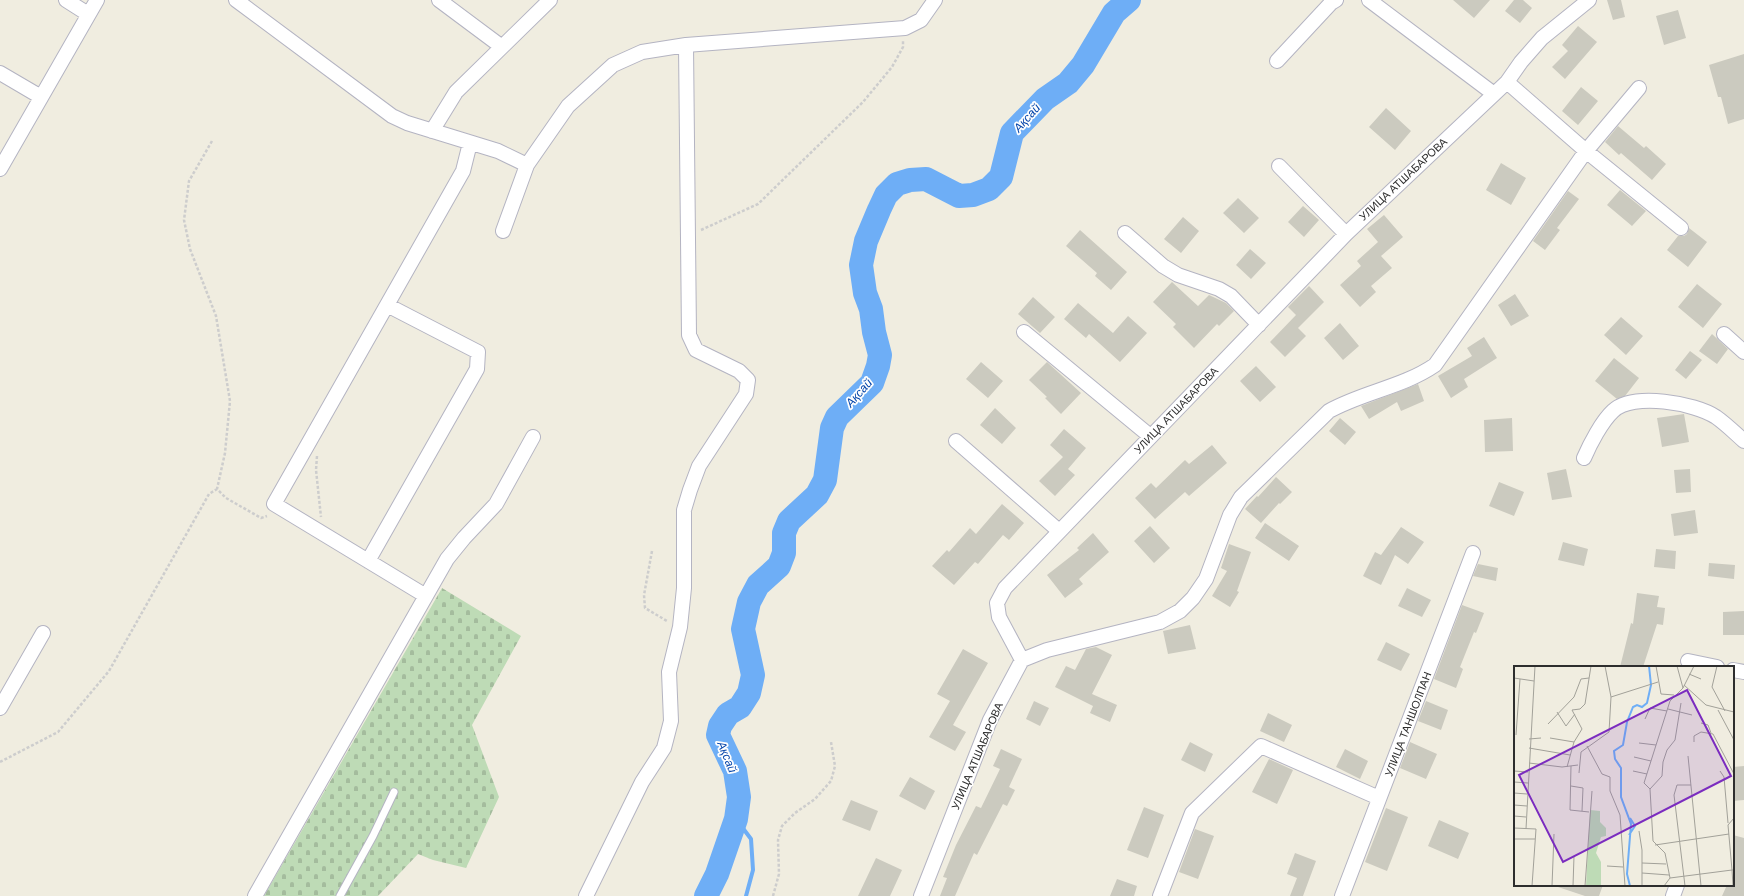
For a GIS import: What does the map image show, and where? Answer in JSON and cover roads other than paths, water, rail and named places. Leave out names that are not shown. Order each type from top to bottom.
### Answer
[{"type":"street","points":[[66,0],[88,14]]},
{"type":"street","points":[[0,169],[97,0]]},
{"type":"street","points":[[236,0],[392,116],[407,123],[470,144],[498,151],[527,165]]},
{"type":"street","points":[[439,0],[502,47]]},
{"type":"street","points":[[432,131],[456,92],[550,0]]},
{"type":"street","points":[[503,231],[527,165],[568,106],[613,65],[642,52],[686,45],[905,28],[921,20],[935,0]]},
{"type":"street","points":[[1369,0],[1494,94]]},
{"type":"street","name":"УЛИЦА АТШАБАРОВА","points":[[921,896],[990,720],[1022,660],[999,617],[998,603],[1005,588],[1346,234],[1506,82],[1542,38],[1589,0]]},
{"type":"street","points":[[1277,60],[1331,1]]},
{"type":"street","points":[[586,896],[642,782],[664,748],[671,721],[669,672],[680,627],[684,588],[684,510],[699,466],[746,394],[748,380],[739,372],[696,350],[689,335],[686,45]]},
{"type":"street","points":[[0,73],[41,97]]},
{"type":"street","points":[[1506,82],[1586,151],[1681,228]]},
{"type":"street","points":[[1022,660],[1047,650],[1160,622],[1180,611],[1193,598],[1206,579],[1230,515],[1241,497],[1329,411],[1343,403],[1421,374],[1435,365],[1586,151],[1639,88]]},
{"type":"street","points":[[426,596],[274,504],[462,171],[470,144]]},
{"type":"street","points":[[1279,166],[1346,234]]},
{"type":"street","points":[[1125,232],[1163,266],[1178,275],[1219,289],[1232,296],[1259,325]]},
{"type":"street","points":[[368,561],[477,370],[478,352],[387,305]]},
{"type":"street","points":[[1024,332],[1150,436]]},
{"type":"street","points":[[1724,334],[1744,352]]},
{"type":"street","points":[[1584,458],[1591,442],[1614,410],[1630,403],[1650,401],[1684,403],[1716,417],[1744,441]]},
{"type":"street","points":[[255,896],[447,559],[464,538],[496,504],[533,437]]},
{"type":"street","points":[[956,441],[1059,531]]},
{"type":"street","name":"УЛИЦА ТАНШОЛПАН","points":[[1342,896],[1473,553]]},
{"type":"street","points":[[0,708],[43,633]]},
{"type":"street","points":[[1688,661],[1712,666]]},
{"type":"street","points":[[1734,670],[1744,672]]},
{"type":"street","points":[[1160,896],[1192,813],[1261,746],[1379,798]]},
{"type":"street","points":[[1673,896],[1677,886]]},
{"type":"lane","points":[[340,896],[373,836],[394,792]]},
{"type":"waterway","name":"Ақсай","points":[[706,896],[717,874],[736,819],[739,797],[735,771],[718,735],[720,726],[728,714],[740,707],[749,693],[753,675],[743,629],[749,602],[758,585],[779,566],[784,553],[784,533],[789,521],[817,495],[825,480],[832,428],[837,417],[872,383],[878,366],[880,355],[874,332],[871,309],[865,293],[861,265],[866,241],[886,195],[897,184],[910,180],[926,179],[959,196],[973,195],[989,189],[1001,177],[1012,133],[1045,99],[1068,83],[1083,65],[1114,13],[1129,0]]},
{"type":"waterway","points":[[736,819],[751,839],[753,870],[746,896]]}]
